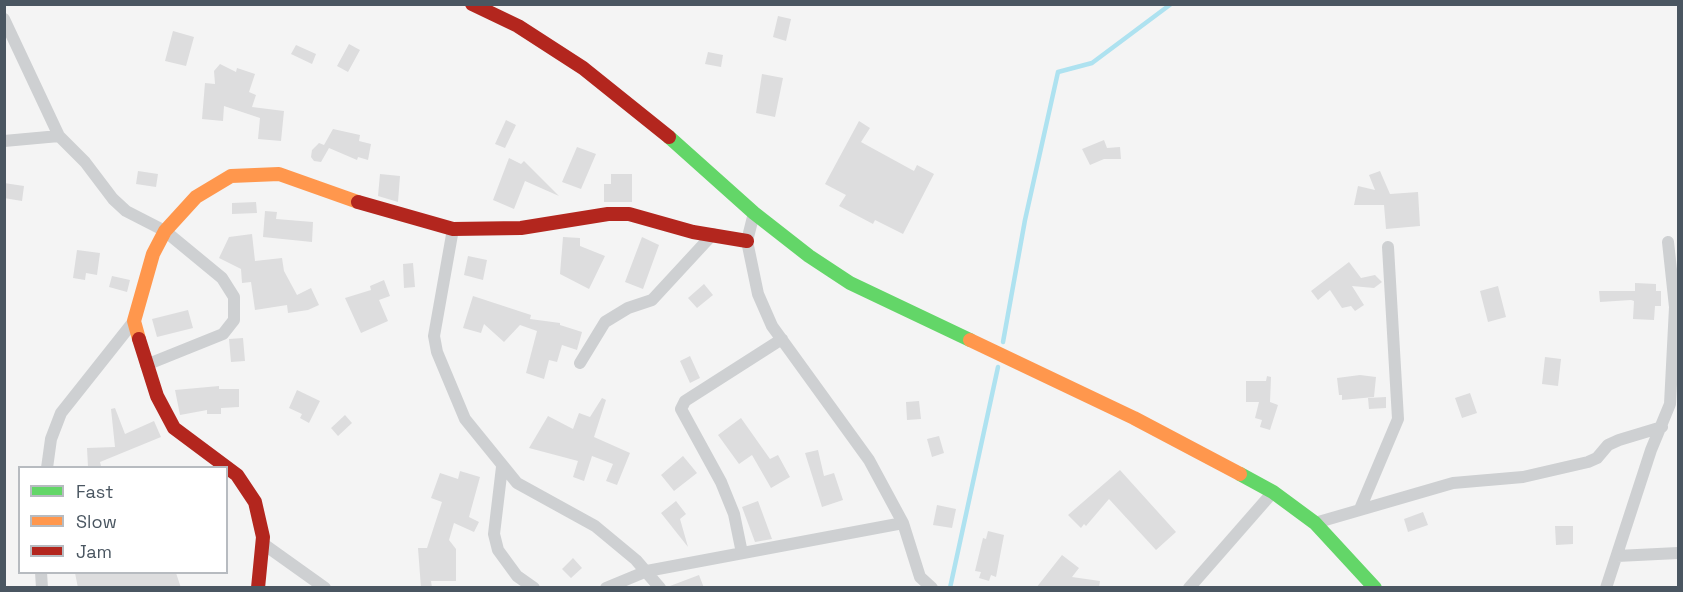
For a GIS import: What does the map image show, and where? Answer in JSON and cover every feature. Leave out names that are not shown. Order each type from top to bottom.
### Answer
[{"type":"street","points":[[472,4],[518,26],[583,68],[645,116],[754,213],[809,256],[850,283],[1134,418],[1273,492],[1315,523],[1376,588]]},
{"type":"street","points":[[4,19],[59,136],[85,162],[113,199],[126,211],[165,231],[229,286],[236,309],[234,320],[223,334],[146,364]]},
{"type":"street","points":[[4,141],[59,136]]},
{"type":"street","points":[[47,466],[51,438],[61,413],[134,321],[147,270],[165,231],[196,197],[222,180],[240,175],[265,174],[291,177],[355,201],[453,229],[521,228],[608,214],[628,214],[693,232],[747,241]]},
{"type":"street","points":[[754,213],[747,241],[758,294],[772,326],[869,460],[903,523],[920,577],[932,588]]},
{"type":"street","points":[[453,229],[434,336],[437,352],[465,419],[502,467],[530,492],[559,504],[595,526],[647,571],[660,588]]},
{"type":"street","points":[[580,363],[605,322],[628,308],[652,300],[713,234]]},
{"type":"street","points":[[1606,588],[1651,450],[1670,404],[1676,366],[1675,307],[1668,242]]},
{"type":"street","points":[[1360,509],[1398,419],[1388,247]]},
{"type":"street","points":[[134,321],[146,364],[174,428],[225,466]]},
{"type":"street","points":[[742,553],[734,514],[721,482],[681,409],[685,401],[782,339]]},
{"type":"street","points":[[1315,523],[1453,483],[1522,477],[1588,462],[1597,458],[1608,445],[1662,427]]},
{"type":"street","points":[[502,467],[494,534],[498,550],[517,576],[534,588]]},
{"type":"street","points":[[228,468],[248,487],[261,518],[262,543],[258,588]]},
{"type":"street","points":[[1189,588],[1273,492]]},
{"type":"street","points":[[606,588],[647,571],[903,523]]},
{"type":"street","points":[[262,543],[325,588]]},
{"type":"street","points":[[1617,556],[1678,553]]},
{"type":"building","points":[[778,16],[791,19],[786,41],[773,37]]},
{"type":"building","points":[[173,31],[194,37],[186,66],[165,61]]},
{"type":"building","points":[[349,44],[360,50],[348,72],[337,66]]},
{"type":"building","points":[[296,45],[316,54],[312,64],[291,54]]},
{"type":"building","points":[[708,52],[723,55],[721,67],[705,64]]},
{"type":"building","points":[[220,64],[236,72],[237,68],[255,74],[249,92],[256,95],[252,107],[284,111],[281,141],[258,139],[260,118],[224,106],[223,121],[202,119],[205,83],[215,84],[214,71]]},
{"type":"building","points":[[762,74],[783,78],[775,117],[756,113]]},
{"type":"building","points":[[506,120],[516,125],[505,148],[495,144]]},
{"type":"building","points":[[859,121],[870,128],[861,142],[914,171],[917,165],[934,174],[903,234],[875,220],[873,224],[839,206],[846,195],[825,184]]},
{"type":"building","points":[[333,129],[360,135],[359,141],[371,144],[368,160],[358,157],[357,160],[329,148],[321,162],[314,161],[311,157],[312,150],[319,143],[324,145]]},
{"type":"building","points":[[1104,140],[1107,148],[1120,147],[1121,159],[1104,159],[1090,165],[1082,149]]},
{"type":"building","points":[[577,147],[596,154],[581,189],[562,182]]},
{"type":"building","points":[[509,158],[521,164],[524,161],[559,196],[525,181],[514,209],[493,200]]},
{"type":"building","points":[[138,171],[158,174],[156,187],[136,184]]},
{"type":"building","points":[[1380,171],[1390,194],[1418,192],[1420,226],[1386,229],[1384,205],[1354,205],[1358,186],[1375,190],[1369,175]]},
{"type":"building","points":[[380,174],[400,176],[398,202],[378,196]]},
{"type":"building","points":[[611,174],[632,174],[632,202],[604,202],[604,184],[611,184]]},
{"type":"building","points":[[4,183],[24,186],[22,201],[4,198]]},
{"type":"building","points":[[256,202],[257,213],[232,214],[232,203]]},
{"type":"building","points":[[265,211],[277,212],[276,219],[313,222],[312,242],[263,237]]},
{"type":"building","points":[[252,234],[255,261],[282,258],[284,271],[297,295],[311,288],[319,305],[308,310],[288,313],[287,305],[255,310],[251,282],[242,283],[241,269],[219,258],[229,237]]},
{"type":"building","points":[[563,237],[580,238],[580,246],[605,256],[589,289],[560,274]]},
{"type":"building","points":[[642,237],[659,245],[643,289],[625,282]]},
{"type":"building","points":[[77,250],[100,253],[97,275],[86,273],[85,280],[73,278]]},
{"type":"building","points":[[468,256],[487,260],[483,280],[464,275]]},
{"type":"building","points":[[1349,262],[1361,278],[1375,275],[1382,282],[1374,288],[1352,286],[1364,305],[1355,311],[1351,306],[1342,308],[1330,290],[1318,300],[1311,291]]},
{"type":"building","points":[[413,263],[415,287],[404,288],[403,264]]},
{"type":"building","points":[[112,276],[130,280],[127,292],[109,287]]},
{"type":"building","points":[[384,280],[390,296],[379,300],[388,321],[361,333],[345,298],[371,290],[370,286]]},
{"type":"building","points":[[1635,283],[1656,284],[1656,291],[1661,291],[1661,306],[1655,306],[1654,320],[1633,319],[1634,301],[1631,300],[1600,302],[1599,291],[1635,291]]},
{"type":"building","points":[[704,284],[713,295],[697,308],[688,298]]},
{"type":"building","points":[[1498,286],[1506,317],[1488,322],[1480,291]]},
{"type":"building","points":[[473,296],[531,315],[530,319],[560,323],[560,325],[582,332],[577,350],[562,345],[557,362],[549,360],[544,379],[526,373],[537,331],[520,325],[504,342],[484,324],[481,333],[463,328]]},
{"type":"building","points":[[188,310],[193,328],[157,337],[152,319]]},
{"type":"building","points":[[243,338],[245,361],[231,362],[229,339]]},
{"type":"building","points":[[690,356],[700,378],[690,383],[680,361]]},
{"type":"building","points":[[1545,357],[1561,359],[1558,386],[1542,384]]},
{"type":"building","points":[[1360,375],[1376,377],[1374,397],[1342,400],[1342,395],[1339,395],[1337,378]]},
{"type":"building","points":[[1267,376],[1271,377],[1270,402],[1278,405],[1270,430],[1260,427],[1262,420],[1255,418],[1259,402],[1246,402],[1246,381],[1266,381]]},
{"type":"building","points":[[219,386],[219,389],[239,389],[239,407],[221,408],[221,414],[207,414],[207,410],[180,415],[175,390]]},
{"type":"building","points":[[297,390],[320,401],[309,423],[300,418],[302,414],[289,408]]},
{"type":"building","points":[[1470,393],[1477,413],[1462,418],[1455,398]]},
{"type":"building","points":[[1386,397],[1386,408],[1369,409],[1368,398]]},
{"type":"building","points":[[602,398],[606,400],[594,437],[630,453],[617,485],[606,481],[613,464],[592,456],[584,481],[573,477],[578,461],[529,448],[548,416],[573,429],[579,413],[590,417]]},
{"type":"building","points":[[919,401],[921,419],[907,420],[906,402]]},
{"type":"building","points":[[115,408],[125,434],[154,421],[161,437],[100,462],[101,466],[88,466],[87,448],[115,447],[111,409]]},
{"type":"building","points":[[345,415],[352,423],[338,436],[331,428]]},
{"type":"building","points":[[741,418],[770,459],[778,455],[790,477],[771,488],[752,455],[739,464],[718,435]]},
{"type":"building","points":[[939,436],[944,453],[932,457],[927,439]]},
{"type":"building","points":[[818,450],[824,476],[834,473],[843,500],[822,507],[805,453]]},
{"type":"building","points":[[683,456],[697,473],[674,491],[661,475]]},
{"type":"building","points":[[1120,470],[1176,532],[1156,550],[1109,499],[1086,526],[1084,524],[1081,528],[1068,515]]},
{"type":"building","points":[[460,471],[480,477],[469,517],[479,522],[474,532],[454,523],[449,540],[456,549],[456,581],[431,581],[432,588],[421,588],[418,548],[427,548],[442,502],[431,498],[440,473],[458,479]]},
{"type":"building","points":[[676,501],[686,514],[680,519],[688,547],[661,513]]},
{"type":"building","points":[[758,501],[772,539],[755,542],[742,507]]},
{"type":"building","points":[[937,505],[956,509],[952,528],[933,525]]},
{"type":"building","points":[[1423,512],[1428,525],[1408,532],[1404,519]]},
{"type":"building","points":[[1555,526],[1573,526],[1573,544],[1556,545]]},
{"type":"building","points":[[988,531],[1004,535],[996,577],[991,575],[989,581],[979,578],[981,572],[975,571],[983,538],[986,539]]},
{"type":"building","points":[[1062,555],[1079,568],[1072,577],[1100,581],[1099,588],[1036,588]]},
{"type":"building","points":[[573,558],[582,568],[571,578],[562,569]]},
{"type":"building","points":[[75,574],[176,574],[181,588],[78,588]]},
{"type":"building","points":[[699,575],[704,588],[670,588],[670,586]]},
{"type":"waterway","points":[[1003,342],[1025,220],[1058,72],[1092,63],[1171,4]]},
{"type":"waterway","points":[[950,588],[998,367]]},
{"type":"traffic: fast","points":[[669,137],[754,213],[809,256],[850,283],[970,340]]},
{"type":"traffic: fast","points":[[1240,474],[1273,492],[1315,523],[1375,588]]},
{"type":"traffic: slow","points":[[139,339],[134,321],[153,254],[165,231],[196,197],[231,176],[279,174],[358,202]]},
{"type":"traffic: slow","points":[[970,340],[1134,418],[1240,474]]},
{"type":"traffic: jam","points":[[472,4],[518,26],[583,68],[669,137]]},
{"type":"traffic: jam","points":[[358,202],[453,229],[521,228],[608,214],[629,214],[693,232],[747,241]]},
{"type":"traffic: jam","points":[[139,339],[157,396],[174,428],[225,466]]},
{"type":"traffic: jam","points":[[228,468],[237,475],[255,502],[263,537],[258,588]]}]
